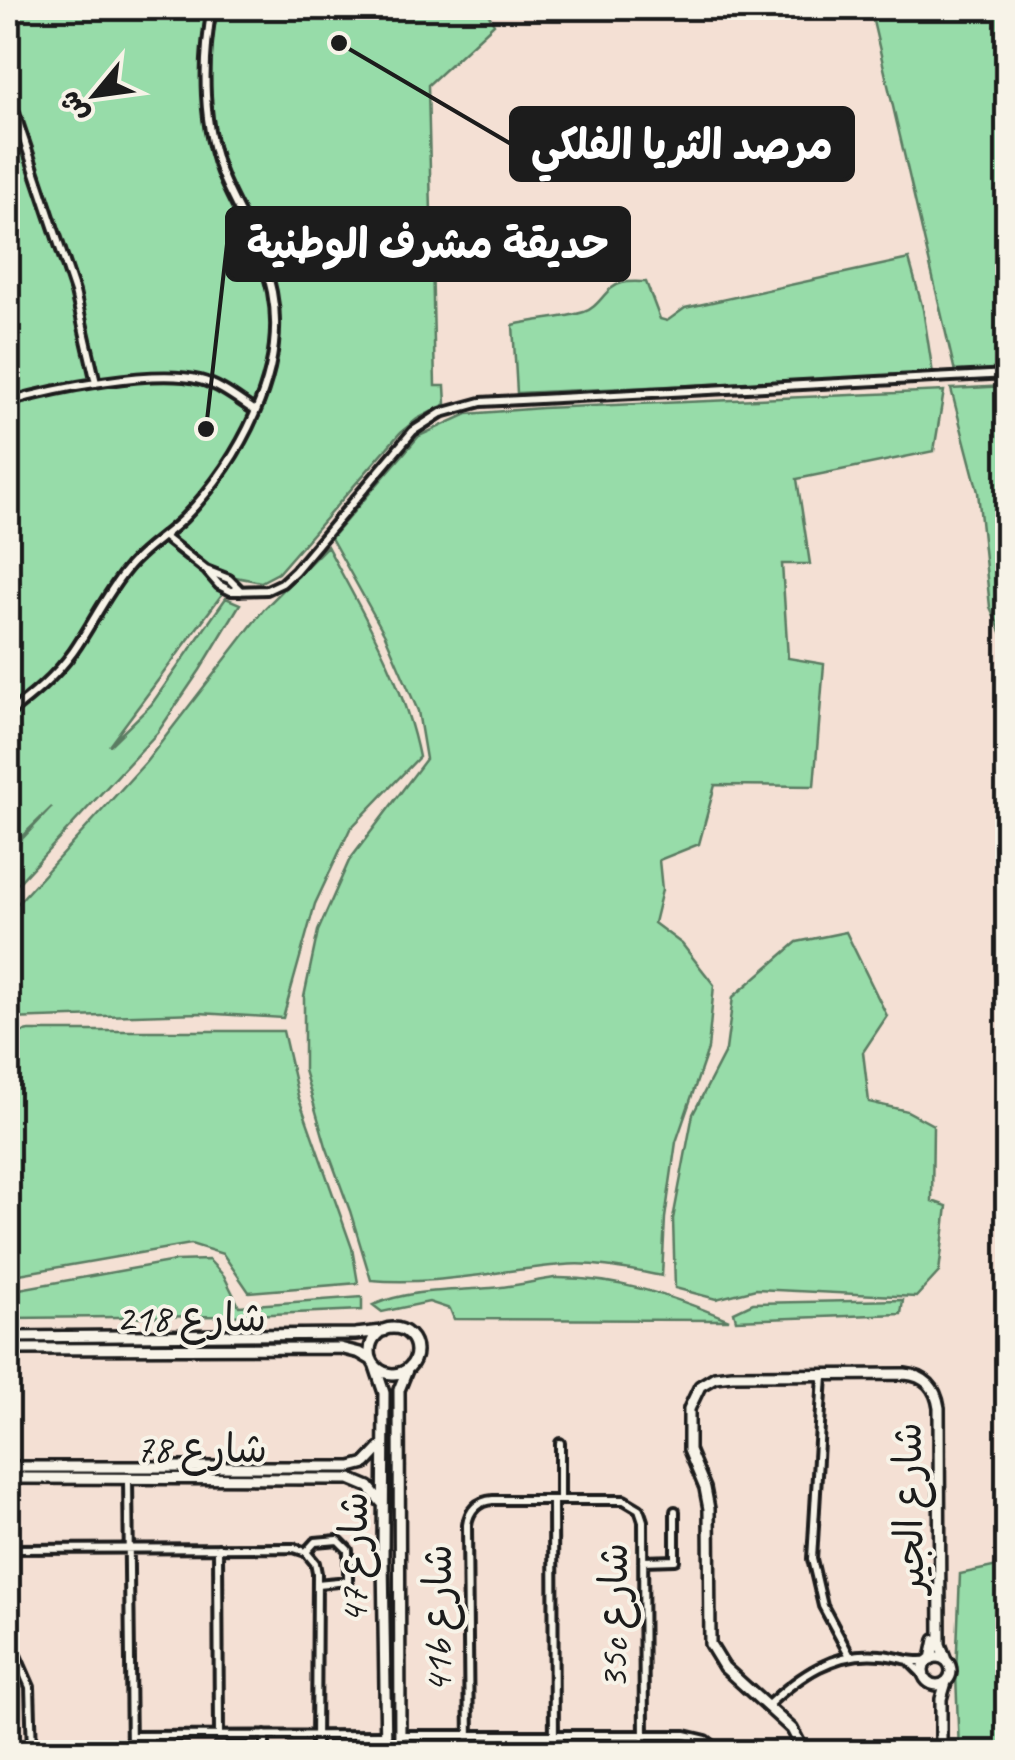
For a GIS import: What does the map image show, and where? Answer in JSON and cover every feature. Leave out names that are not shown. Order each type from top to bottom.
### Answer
[{"type":"street","points":[[8,714],[62,666],[123,574],[164,537],[216,480],[254,410],[272,358],[274,310],[262,260],[224,180],[211,139],[207,54],[212,8]]},
{"type":"street","points":[[8,92],[75,292],[96,383]]},
{"type":"street","points":[[164,537],[206,570],[218,585],[242,592],[267,590],[286,579],[406,439],[431,418],[452,409],[527,397],[1008,374]]},
{"type":"street","points":[[8,402],[96,383],[187,378],[219,387],[254,410]]},
{"type":"street","points":[[8,1338],[355,1334],[396,1328],[412,1339],[416,1352],[407,1370],[388,1374],[373,1363],[370,1346],[382,1331]]},
{"type":"street","name":"شارع 218","points":[[8,1350],[340,1348],[360,1353],[373,1363]]},
{"type":"street","name":"شارع 47","points":[[373,1363],[384,1393],[386,1752]]},
{"type":"street","name":"شارع 47","points":[[400,1752],[399,1390],[407,1370]]},
{"type":"street","name":"شارع الجير","points":[[906,1374],[924,1386],[932,1404],[935,1649],[930,1659]]},
{"type":"street","name":"شارع الجير","points":[[804,1752],[797,1735],[724,1667],[710,1644],[709,1510],[705,1488],[690,1457],[688,1409],[700,1386],[715,1377],[906,1374],[927,1381],[938,1402],[940,1644],[946,1660]]},
{"type":"street","points":[[823,1375],[812,1559],[823,1606],[850,1656]]},
{"type":"street","points":[[554,1752],[560,1442]]},
{"type":"street","name":"شارع 78","points":[[8,1466],[351,1467],[366,1463],[383,1445]]},
{"type":"street","points":[[8,1476],[32,1474],[35,1466]]},
{"type":"street","points":[[80,1478],[81,1472],[110,1466]]},
{"type":"street","name":"شارع 78","points":[[8,1476],[350,1479],[369,1487],[383,1506]]},
{"type":"street","points":[[128,1478],[132,1752]]},
{"type":"street","name":"41b شارع","points":[[468,1752],[470,1514],[487,1500],[556,1500]]},
{"type":"street","name":"35c شارع","points":[[556,1500],[624,1500],[635,1504],[642,1515],[644,1752]]},
{"type":"street","points":[[643,1561],[676,1558],[676,1512]]},
{"type":"street","points":[[306,1552],[315,1542],[338,1540],[348,1550],[348,1581],[317,1584]]},
{"type":"street","points":[[218,1548],[218,1735]]},
{"type":"street","points":[[8,1549],[294,1548],[306,1552],[315,1563],[317,1584],[316,1752]]},
{"type":"street","points":[[8,1638],[30,1687],[32,1752]]},
{"type":"street","points":[[767,1706],[802,1676],[850,1656],[946,1660],[951,1669],[940,1699],[938,1752]]},
{"type":"street","points":[[930,1659],[924,1666],[935,1700],[938,1752]]},
{"type":"street","points":[[909,1661],[927,1680],[936,1685],[946,1682]]},
{"type":"street","points":[[400,1735],[685,1734],[706,1740],[721,1752]]},
{"type":"street","points":[[132,1736],[386,1735]]},
{"type":"street","points":[[265,1736],[265,1752]]},
{"type":"green space","points":[[8,8],[485,8],[494,24],[428,85],[435,386],[445,386],[446,404],[400,433],[278,573],[261,582],[235,577],[109,746],[151,705],[226,598],[240,604],[158,732],[8,894],[8,854],[52,807],[8,850]]},
{"type":"green space","points":[[870,8],[1007,8],[1007,369],[955,372]]},
{"type":"green space","points":[[909,259],[923,309],[933,374],[517,393],[513,325],[584,312],[622,283],[646,282],[660,319],[667,321],[685,308]]},
{"type":"green space","points":[[1008,386],[1007,645],[990,607],[978,492],[951,389]]},
{"type":"green space","points":[[944,391],[934,451],[797,479],[810,564],[782,564],[788,658],[824,664],[814,786],[715,785],[699,844],[659,860],[662,890],[654,923],[682,944],[714,985],[708,1049],[676,1142],[665,1218],[662,1276],[575,1264],[443,1279],[371,1280],[304,1070],[304,997],[318,931],[349,861],[426,759],[418,711],[385,635],[331,538],[419,436],[467,414]]},
{"type":"green space","points":[[327,546],[393,675],[419,757],[350,829],[315,904],[283,1018],[199,1013],[8,1019],[8,914],[146,762],[264,609]]},
{"type":"green space","points":[[846,932],[887,1016],[863,1052],[869,1102],[907,1111],[933,1125],[932,1201],[947,1206],[939,1272],[916,1297],[756,1289],[716,1299],[675,1288],[673,1219],[693,1114],[726,1050],[733,997],[797,942]]},
{"type":"green space","points":[[29,1031],[283,1031],[298,1096],[352,1248],[358,1283],[249,1292],[223,1254],[191,1244],[8,1276],[8,1035]]},
{"type":"green space","points":[[209,1260],[224,1276],[239,1306],[362,1297],[362,1310],[8,1318],[8,1291],[175,1261]]},
{"type":"green space","points":[[554,1278],[600,1281],[644,1290],[729,1320],[454,1319],[450,1309],[429,1302],[382,1312],[373,1305],[417,1293]]},
{"type":"green space","points":[[903,1300],[901,1314],[736,1320],[734,1312],[753,1303]]},
{"type":"green space","points":[[1007,1564],[1007,1752],[959,1752],[956,1674],[960,1574]]},
{"type":"place","name":"مرصد الثريا الفلكي","points":[[339,43]]},
{"type":"place","name":"حديقة مشرف الوطنية","points":[[206,429]]}]
